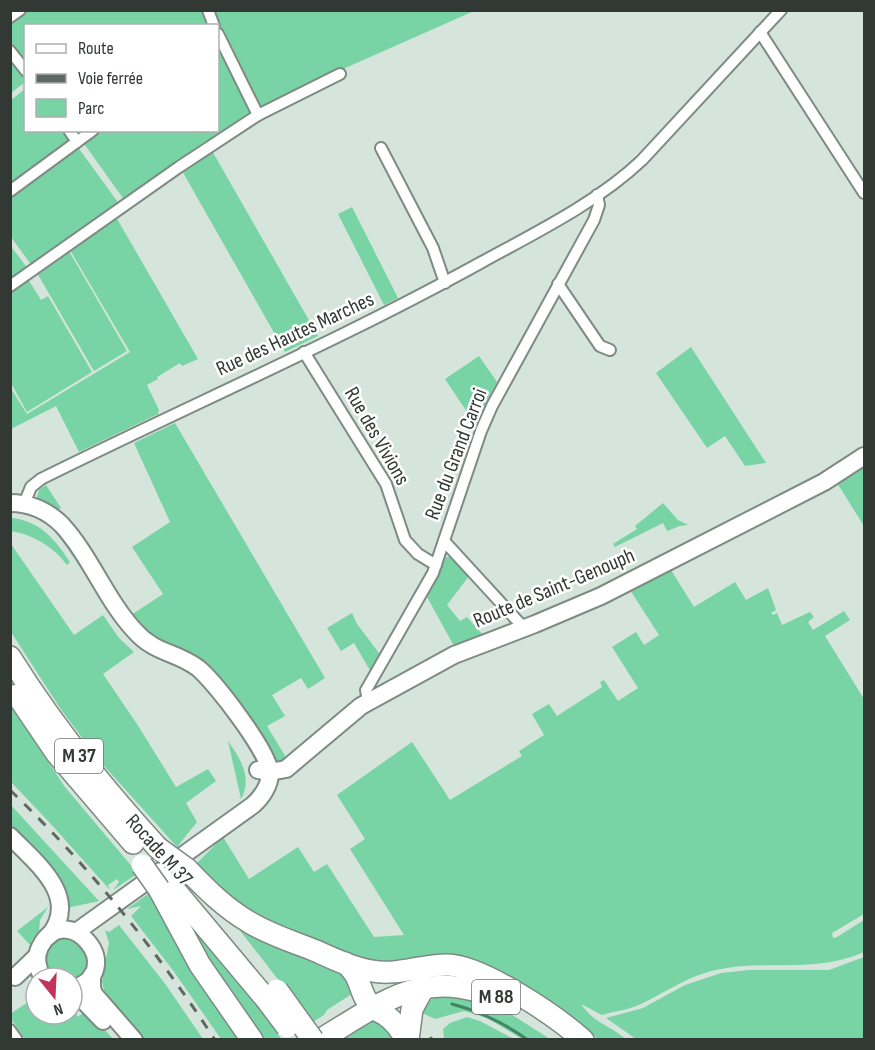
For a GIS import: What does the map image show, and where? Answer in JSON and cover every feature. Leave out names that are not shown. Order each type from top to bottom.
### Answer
[{"type":"highway","name":"Rocade M 37","points":[[10,657],[34,695],[149,857]]},
{"type":"highway","name":"Rocade M 37","points":[[10,684],[78,781],[149,857],[174,879],[227,951],[313,1040]]},
{"type":"highway","points":[[174,879],[251,923],[365,970],[381,972],[425,966],[462,966],[491,980]]},
{"type":"highway","points":[[174,879],[200,965],[246,1035]]},
{"type":"highway","points":[[345,963],[357,974],[369,1002],[387,1016],[407,1040]]},
{"type":"highway","name":"M 88","points":[[320,1040],[369,1002],[389,983],[424,973],[458,972],[491,980],[549,1013],[583,1040]]},
{"type":"highway","points":[[407,1040],[412,1009],[424,987]]},
{"type":"highway","name":"M 88","points":[[296,1040],[369,1002],[424,987],[463,987],[492,995],[526,1013],[564,1040]]},
{"type":"highway","name":"Rocade M 37","points":[[272,995],[296,1040]]},
{"type":"street","points":[[10,17],[20,10]]},
{"type":"street","points":[[593,197],[631,171],[781,10]]},
{"type":"street","points":[[760,32],[864,193]]},
{"type":"street","points":[[219,39],[258,115]]},
{"type":"street","points":[[10,51],[24,68]]},
{"type":"street","points":[[10,286],[179,167],[258,115],[340,74]]},
{"type":"street","points":[[70,132],[77,142]]},
{"type":"street","points":[[10,191],[90,132]]},
{"type":"street","points":[[381,148],[433,248],[445,283]]},
{"type":"street","name":"Rue du Grand Carroi","points":[[374,692],[436,565],[481,431],[596,213],[593,197]]},
{"type":"street","name":"Rue des Hautes Marches","points":[[17,503],[41,478],[420,296],[593,197]]},
{"type":"street","points":[[558,284],[600,346],[609,350]]},
{"type":"street","name":"Rue des Vivions","points":[[304,352],[386,484],[405,540],[418,554],[436,565]]},
{"type":"street","name":"Route de Saint-Genouph","points":[[264,771],[286,769],[293,764],[374,692],[454,655],[601,596],[824,482],[864,456]]},
{"type":"street","points":[[17,503],[52,516],[67,530],[128,623],[153,647],[192,664],[201,671],[222,694],[264,754],[267,784],[260,799],[120,899],[104,913],[74,932]]},
{"type":"street","points":[[444,541],[524,628]]},
{"type":"street","points":[[10,836],[54,885],[59,897],[60,914],[50,936]]},
{"type":"street","points":[[104,913],[95,938],[92,987],[94,994],[135,1040]]},
{"type":"street","points":[[60,914],[74,932]]},
{"type":"street","points":[[38,966],[37,956],[41,944],[59,931],[74,932],[86,938],[94,951]]},
{"type":"street","points":[[13,978],[37,956]]},
{"type":"street","points":[[84,983],[92,975]]},
{"type":"street","points":[[84,1002],[119,1040]]},
{"type":"street","points":[[10,1030],[17,1040]]},
{"type":"green space","points":[[11,11],[474,11],[343,69],[268,106],[125,201],[76,132],[219,132],[219,24],[24,24],[24,83],[11,93]]},
{"type":"green space","points":[[24,90],[24,132],[64,132],[69,141],[11,185],[11,100]]},
{"type":"green space","points":[[77,146],[120,205],[32,266],[11,237],[10,194]]},
{"type":"green space","points":[[211,149],[318,336],[285,352],[181,169]]},
{"type":"green space","points":[[352,207],[398,298],[384,305],[338,214]]},
{"type":"green space","points":[[116,217],[198,359],[182,366],[180,363],[147,385],[159,410],[158,414],[79,452],[56,406],[11,429],[10,387],[27,414],[130,352],[70,250]]},
{"type":"green space","points":[[10,245],[28,269],[10,281]]},
{"type":"green space","points":[[69,251],[127,351],[94,371],[37,273]]},
{"type":"green space","points":[[28,279],[41,300],[48,296],[92,372],[27,412],[11,383],[10,293]]},
{"type":"green space","points":[[691,347],[766,463],[745,466],[725,436],[707,448],[656,373]]},
{"type":"green space","points":[[479,356],[497,382],[475,424],[445,379]]},
{"type":"green space","points":[[175,423],[325,678],[308,689],[301,678],[272,695],[285,716],[267,726],[287,759],[284,762],[274,761],[215,675],[153,638],[131,615],[163,594],[132,547],[170,522],[134,443]]},
{"type":"green space","points":[[864,465],[864,526],[837,483]]},
{"type":"green space","points":[[46,485],[61,508],[57,511],[39,501],[37,497],[39,490]]},
{"type":"green space","points":[[663,503],[678,520],[688,525],[667,531],[663,523],[615,547],[613,544],[637,529],[635,526]]},
{"type":"green space","points":[[11,518],[30,523],[46,532],[70,562],[67,565],[49,547],[35,539],[11,531]]},
{"type":"green space","points":[[11,544],[74,635],[103,615],[119,638],[134,652],[103,674],[176,787],[208,769],[216,781],[186,803],[197,822],[177,847],[97,758],[60,708],[11,632]]},
{"type":"green space","points":[[446,557],[452,557],[469,576],[447,605],[460,621],[467,617],[483,635],[454,646],[427,597]]},
{"type":"green space","points":[[671,570],[694,607],[735,582],[746,600],[768,588],[776,610],[771,613],[773,615],[777,613],[782,625],[810,612],[814,617],[808,622],[813,630],[844,611],[850,620],[825,636],[864,699],[864,914],[832,933],[833,938],[837,937],[864,920],[864,952],[827,963],[716,970],[688,980],[640,1004],[602,1015],[581,1004],[597,1020],[626,1039],[598,1039],[549,1001],[500,973],[368,964],[244,911],[195,865],[223,837],[249,879],[298,847],[314,872],[327,864],[374,937],[404,935],[350,849],[365,839],[337,795],[412,742],[450,800],[522,756],[519,751],[544,735],[532,714],[549,704],[557,716],[602,687],[600,682],[604,680],[618,701],[638,688],[612,647],[636,632],[644,645],[659,635],[630,590]]},
{"type":"green space","points":[[352,613],[357,624],[379,653],[371,672],[354,643],[341,651],[327,628]]},
{"type":"green space","points":[[10,705],[65,787],[137,874],[113,890],[119,882],[117,879],[108,885],[110,890],[11,782]]},
{"type":"green space","points":[[228,741],[244,768],[246,783],[241,799]]},
{"type":"green space","points":[[10,804],[99,901],[67,908],[11,830]]},
{"type":"green space","points":[[151,894],[240,1039],[221,1039],[131,916],[141,906],[127,909]]},
{"type":"green space","points":[[171,900],[254,1000],[281,1039],[261,1039],[199,954]]},
{"type":"green space","points":[[48,907],[40,920],[39,931],[32,940],[31,946],[17,931]]},
{"type":"green space","points":[[231,919],[340,967],[355,992],[313,1022]]},
{"type":"green space","points":[[119,925],[166,985],[203,1039],[142,1039],[105,995],[102,981],[109,943],[105,930],[109,932]]},
{"type":"green space","points":[[69,938],[85,947],[87,968],[84,973],[84,966],[44,966],[44,958],[49,947],[61,939]]},
{"type":"green space","points":[[864,957],[864,1039],[636,1039],[606,1018],[643,1008],[685,985],[721,973],[749,970],[829,970]]},
{"type":"green space","points":[[450,993],[503,1009],[550,1039],[522,1039],[487,1018],[464,1011],[435,1019],[420,1012],[433,999]]},
{"type":"green space","points":[[24,1005],[24,1026],[84,1026],[84,1012],[87,1010],[113,1039],[25,1039],[10,1014]]},
{"type":"green space","points":[[374,1013],[397,1040],[334,1040]]},
{"type":"green space","points":[[467,1017],[480,1021],[514,1039],[444,1039],[443,1029],[450,1023]]},
{"type":"waterway","points":[[452,1004],[491,1018],[528,1040]]},
{"type":"railway","points":[[10,790],[67,848],[120,909],[169,973],[215,1040]]}]
